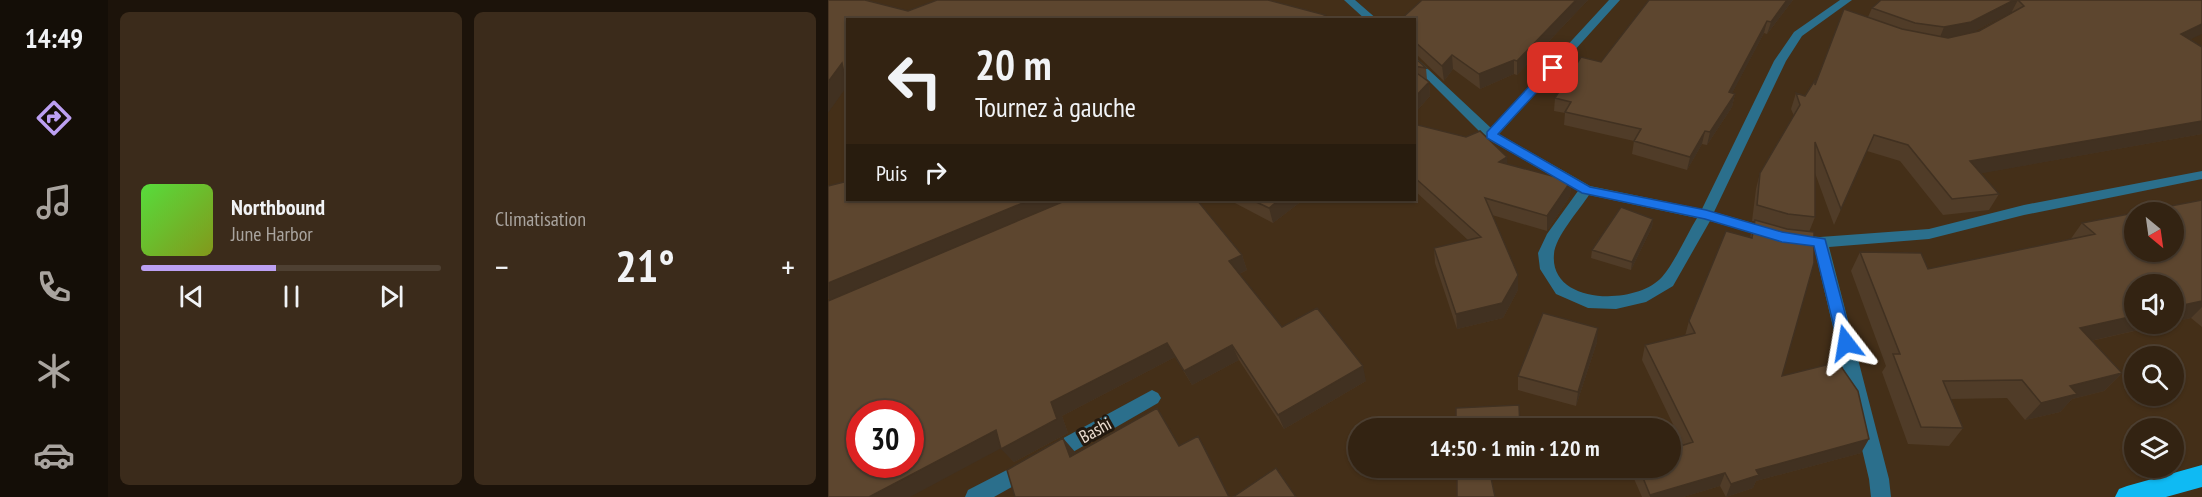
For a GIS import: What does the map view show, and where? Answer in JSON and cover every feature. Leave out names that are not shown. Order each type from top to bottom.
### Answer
[{"type":"highway","points":[[2127,497],[2202,476]]},
{"type":"street","points":[[1349,0],[1371,18]]},
{"type":"street","points":[[1491,135],[1615,0]]},
{"type":"street","points":[[1586,190],[1552,238],[1546,253],[1548,269],[1562,290],[1588,302],[1616,303],[1646,296],[1667,282],[1706,215],[1780,61],[1798,34],[1832,15],[1847,0]]},
{"type":"street","points":[[1416,61],[1491,135],[1586,190],[1706,215],[1782,237],[1820,242],[1929,234],[2024,210],[2202,175]]},
{"type":"street","points":[[1820,242],[1879,479],[1881,497]]},
{"type":"street","name":"Bashi","points":[[975,497],[1152,398]]},
{"type":"building","points":[[828,0],[865,0],[908,11],[937,0],[1268,0],[1325,15],[1321,18],[846,18],[846,84],[842,63],[828,82]]},
{"type":"building","points":[[1422,0],[1576,0],[1517,61],[1514,60],[1479,74],[1452,55],[1442,66],[1416,43],[1416,18],[1402,18]]},
{"type":"building","points":[[1649,0],[1787,0],[1771,22],[1767,21],[1729,92],[1735,94],[1710,132],[1705,131],[1690,157],[1634,141],[1641,129],[1565,112],[1571,102],[1555,98],[1581,57],[1601,62]]},
{"type":"building","points":[[1881,0],[2018,0],[1971,22],[1944,27],[1915,23],[1872,8]]},
{"type":"building","points":[[2018,0],[2202,0],[2202,24],[2181,34],[2202,47],[2202,121],[1970,161],[1999,194],[1952,199],[1908,145],[1874,135],[1841,209],[1815,142],[1815,217],[1788,214],[1757,205],[1760,173],[1800,105],[1796,93],[1805,96],[1815,80],[1815,85],[1844,9],[1902,29],[1948,38],[1979,31],[2024,6]]},
{"type":"building","points":[[1416,59],[1426,68],[1416,66]]},
{"type":"building","points":[[1416,72],[1429,82],[1416,96]]},
{"type":"building","points":[[1416,124],[1466,137],[1480,131],[1507,157],[1499,162],[1571,181],[1547,216],[1485,198],[1518,275],[1502,303],[1456,314],[1434,248],[1481,237],[1416,179]]},
{"type":"building","points":[[846,182],[846,201],[1028,201],[828,283],[828,186]]},
{"type":"building","points":[[2202,200],[2202,301],[2184,305],[2184,274],[2124,274],[2124,318],[2080,328],[2122,373],[2070,386],[2077,394],[2041,403],[2022,380],[1943,381],[1963,428],[1921,427],[1893,354],[1900,354],[1860,252],[1921,253],[1928,269],[2095,234],[2082,223],[2124,215],[2124,262],[2184,262],[2184,203]]},
{"type":"building","points":[[1065,201],[1198,201],[1242,255],[1229,261],[1282,327],[1317,308],[1363,366],[1278,415],[1232,345],[1184,371],[1167,343],[1051,402],[1057,419],[1001,449],[996,430],[924,468],[924,400],[846,400],[846,478],[905,478],[869,497],[828,497],[828,301]]},
{"type":"building","points":[[1254,201],[1278,201],[1269,208]]},
{"type":"building","points":[[1621,207],[1653,219],[1632,262],[1592,250]]},
{"type":"building","points":[[1755,220],[1787,229],[1814,232],[1814,263],[1782,376],[1838,362],[1858,391],[1869,439],[1756,470],[1759,475],[1731,484],[1725,473],[1650,495],[1643,478],[1681,478],[1681,446],[1693,442],[1645,345],[1695,333],[1689,321],[1726,231],[1752,238]]},
{"type":"building","points":[[1543,313],[1598,328],[1578,392],[1518,376]]},
{"type":"building","points":[[1519,405],[1520,418],[1456,418],[1456,408]]},
{"type":"building","points":[[1157,408],[1179,446],[1198,436],[1229,497],[1015,497],[1007,470],[1063,438],[1070,457]]},
{"type":"building","points":[[1276,468],[1296,497],[1233,497]]},
{"type":"building","points":[[1457,478],[1491,478],[1495,497],[1457,497]]},
{"type":"route","points":[[1553,68],[1491,135],[1586,190],[1706,215],[1782,237],[1820,242],[1846,343]]}]
